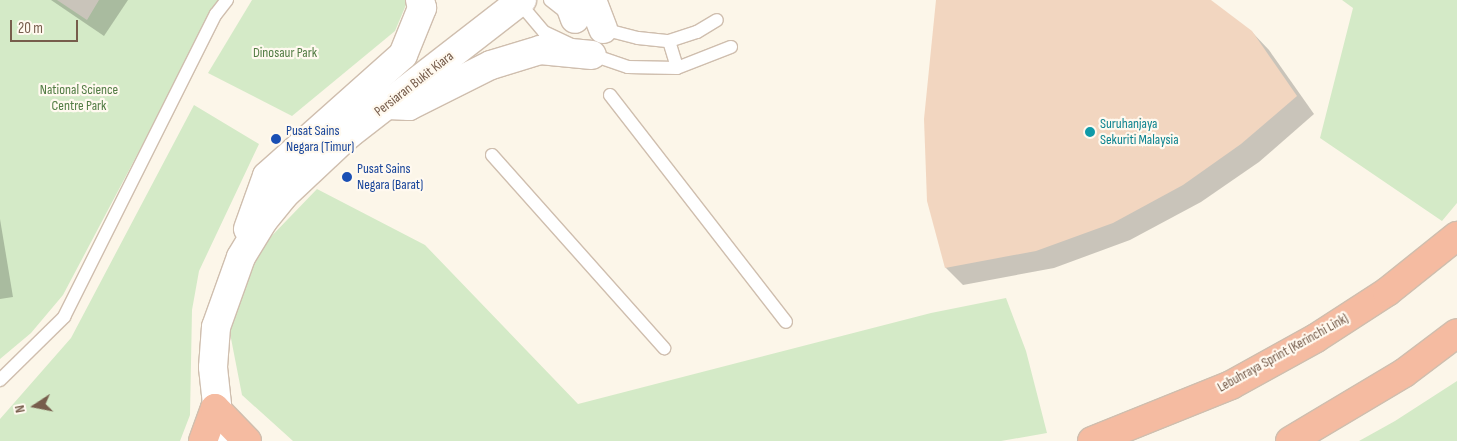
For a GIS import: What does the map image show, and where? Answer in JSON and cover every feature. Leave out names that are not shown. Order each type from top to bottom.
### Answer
[{"type":"highway","name":"Lebuhraya Sprint (Kerinchi Link)","points":[[1092,441],[1231,385],[1316,338],[1387,292],[1457,236]]},
{"type":"highway","points":[[1290,441],[1404,373],[1457,333]]},
{"type":"highway","points":[[203,441],[216,408],[247,441]]},
{"type":"street","points":[[240,257],[251,215],[267,176],[403,55],[422,8],[420,0]]},
{"type":"street","name":"Persiaran Bukit Kiara","points":[[221,441],[213,367],[216,327],[240,257],[284,195],[349,134],[519,1]]},
{"type":"street","points":[[578,6],[603,29]]},
{"type":"street","points":[[387,105],[409,106],[491,65],[540,50],[592,56]]},
{"type":"lane","points":[[0,380],[64,317],[216,14],[227,0]]},
{"type":"lane","points":[[550,0],[578,6]]},
{"type":"lane","points":[[519,1],[544,32],[592,56],[628,66],[677,68],[731,47]]},
{"type":"lane","points":[[603,29],[669,41],[696,32],[717,20]]},
{"type":"lane","points":[[669,41],[677,68]]},
{"type":"lane","points":[[610,95],[786,322]]},
{"type":"lane","points":[[492,155],[664,348]]},
{"type":"green space","name":"National Science Centre Park","points":[[0,0],[57,0],[87,20],[99,0],[219,0],[63,295],[31,333],[0,359]]},
{"type":"green space","name":"Dinosaur Park","points":[[252,0],[408,0],[395,31],[292,116],[208,73]]},
{"type":"green space","points":[[1342,0],[1457,0],[1457,203],[1442,221],[1320,138],[1353,8]]},
{"type":"green space","points":[[194,105],[259,144],[199,271],[192,310],[190,415],[180,441],[0,441],[0,419],[71,338]]},
{"type":"green space","points":[[317,189],[425,245],[578,404],[931,313],[1006,298],[1026,351],[1047,433],[1001,441],[293,441],[242,395],[228,323],[260,248]]},
{"type":"green space","points":[[1457,381],[1457,441],[1359,441],[1395,421]]},
{"type":"building","name":"Suruhanjaya Sekuriti Malaysia","points":[[936,0],[1211,0],[1252,31],[1297,96],[1241,144],[1183,185],[1113,223],[1036,251],[945,268],[927,201],[924,119]]},
{"type":"place","name":"Suruhanjaya Sekuriti Malaysia","points":[[1090,132]]},
{"type":"place","name":"Pusat Sains Negara (Timur)","points":[[276,139]]},
{"type":"place","name":"Pusat Sains Negara (Barat)","points":[[347,177]]}]
